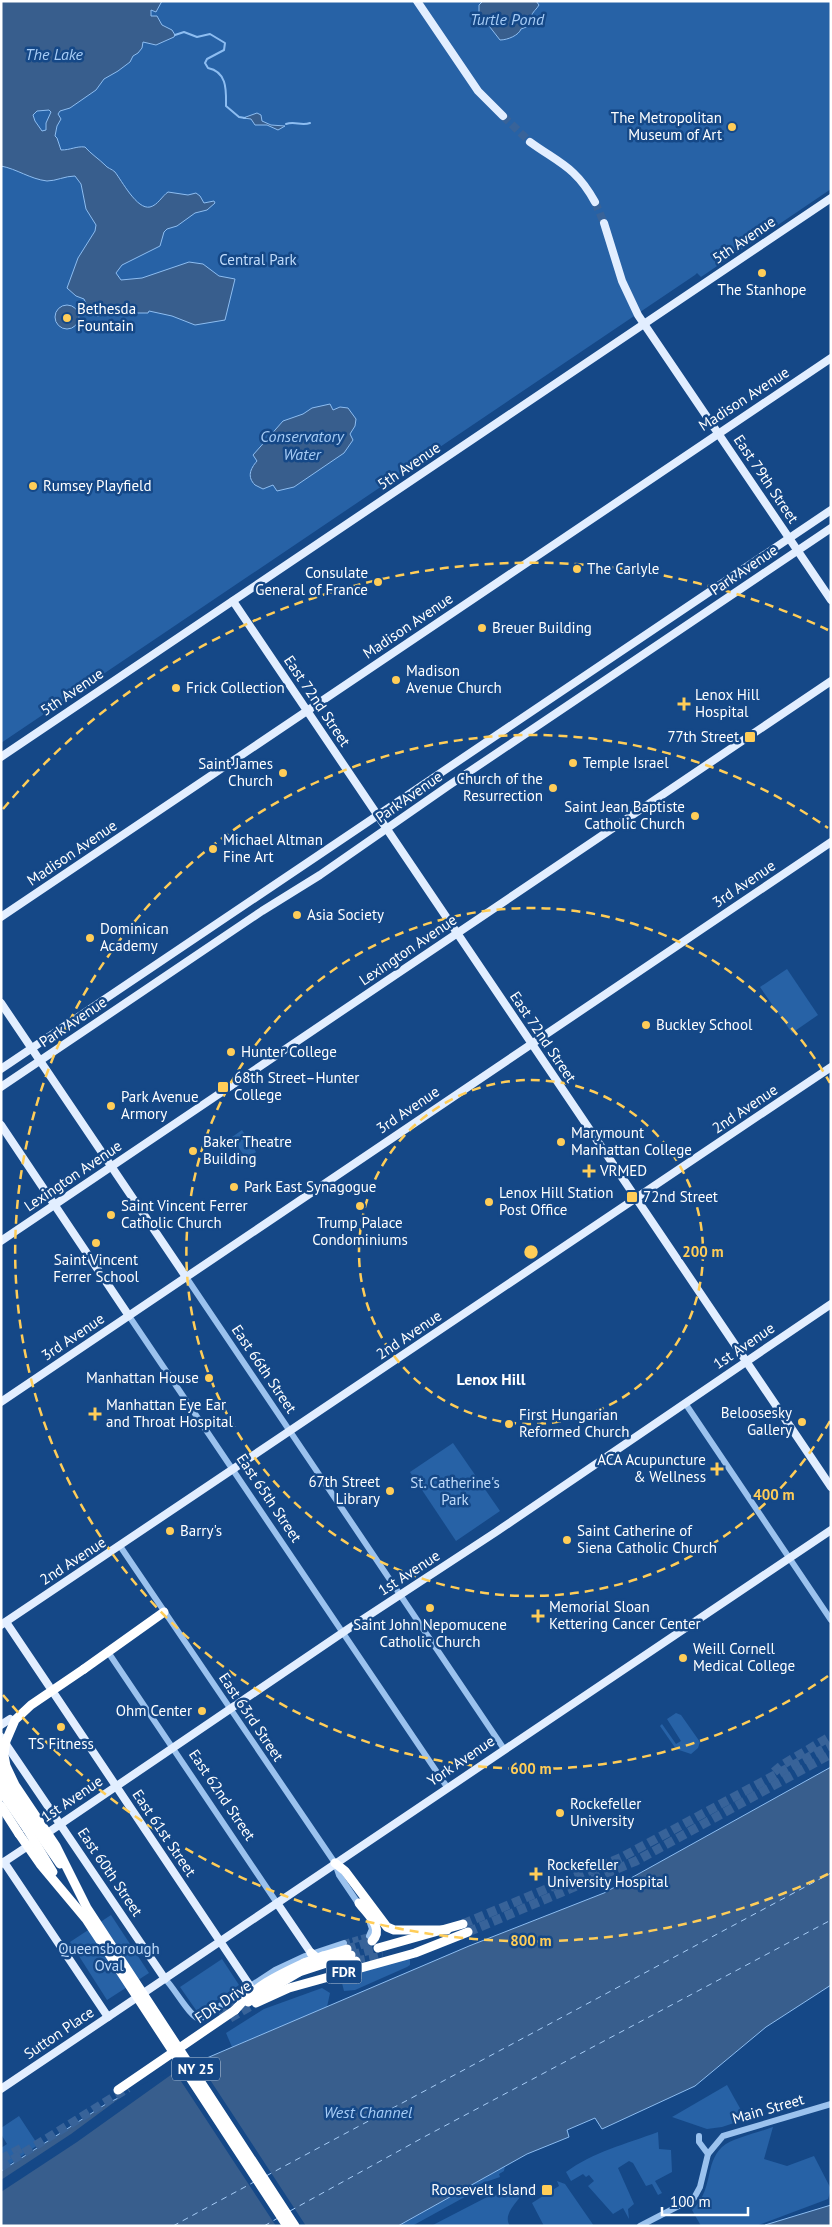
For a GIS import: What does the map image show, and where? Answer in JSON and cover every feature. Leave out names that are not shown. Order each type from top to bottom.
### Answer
[{"type":"highway","points":[[164,1612],[31,1705],[15,1720],[6,1741],[4,1755],[6,1766],[15,1785],[56,1846],[87,1908],[297,2226]]},
{"type":"highway","points":[[1,1768],[32,1826]]},
{"type":"highway","name":"NY 25","points":[[1,1778],[93,1913],[297,2226]]},
{"type":"highway","name":"NY 25","points":[[1,1791],[32,1826],[83,1920],[285,2226]]},
{"type":"highway","points":[[1,1806],[40,1864],[86,1919],[285,2226]]},
{"type":"highway","points":[[335,1863],[346,1871],[388,1928],[447,1930]]},
{"type":"highway","points":[[359,1903],[377,1928],[376,1945],[434,1945]]},
{"type":"highway","name":"FDR Drive","points":[[256,2003],[299,1985],[415,1953],[466,1928],[447,1930],[376,1945]]},
{"type":"highway","points":[[311,1953],[322,1960],[335,1964],[349,1952]]},
{"type":"highway","points":[[271,1983],[304,1963],[323,1956],[349,1952]]},
{"type":"highway","name":"FDR Drive","points":[[118,2090],[235,2010],[248,1994],[349,1952]]},
{"type":"highway","points":[[240,1996],[250,1986]]},
{"type":"main road","points":[[417,1],[474,86],[503,116]]},
{"type":"main road","points":[[530,142],[557,158],[572,170],[595,202]]},
{"type":"main road","name":"5th Avenue","points":[[1,757],[831,198]]},
{"type":"main road","name":"East 79th Street","points":[[604,223],[622,281],[632,304],[644,324],[831,600]]},
{"type":"main road","name":"Madison Avenue","points":[[1,917],[718,432],[831,358]]},
{"type":"main road","name":"Park Avenue","points":[[1,1069],[831,510]]},
{"type":"main road","name":"Park Avenue","points":[[1,1087],[387,829],[443,789],[831,528]]},
{"type":"main road","name":"East 72nd Street","points":[[233,601],[831,1488]]},
{"type":"main road","name":"Lexington Avenue","points":[[1,1241],[831,682]]},
{"type":"main road","name":"3rd Avenue","points":[[1,1402],[831,842]]},
{"type":"main road","name":"East 66th Street","points":[[1,1003],[186,1277]]},
{"type":"main road","name":"2nd Avenue","points":[[4,1624],[831,1066]]},
{"type":"main road","name":"East 65th Street","points":[[1,1125],[129,1316]]},
{"type":"main road","name":"1st Avenue","points":[[3,1863],[496,1532],[831,1304]]},
{"type":"main road","name":"York Avenue","points":[[108,2017],[831,1530]]},
{"type":"main road","points":[[4,1624],[49,1686]]},
{"type":"main road","name":"East 61st Street","points":[[55,1695],[250,1986]]},
{"type":"main road","points":[[1,1725],[10,1719]]},
{"type":"main road","name":"East 60th Street","points":[[1,1737],[164,1979]]},
{"type":"main road","points":[[3,1863],[108,2017]]},
{"type":"main road","name":"East 62nd Street","points":[[277,1903],[311,1953]]},
{"type":"main road","name":"Sutton Place","points":[[1,2089],[108,2017]]},
{"type":"street","name":"East 66th Street","points":[[186,1277],[504,1749]]},
{"type":"street","name":"East 65th Street","points":[[129,1316],[448,1787]]},
{"type":"street","points":[[685,1403],[831,1620]]},
{"type":"street","name":"East 63rd Street","points":[[120,1546],[335,1863],[339,1875],[359,1903]]},
{"type":"street","name":"East 62nd Street","points":[[108,1652],[277,1903]]},
{"type":"street","name":"FDR Drive","points":[[198,2019],[201,2019],[276,1970],[311,1953],[349,1952]]},
{"type":"street","name":"East 60th Street","points":[[164,1979],[172,1986],[194,2017],[198,2019]]},
{"type":"street","name":"Main Street","points":[[640,2226],[694,2198],[700,2186],[708,2154],[723,2136],[831,2104]]},
{"type":"street","points":[[698,2136],[699,2142],[708,2154]]},
{"type":"green space","name":"Central Park","points":[[1,1],[831,1],[831,189],[701,277],[697,273],[1,743]]},
{"type":"green space","points":[[787,969],[818,1015],[792,1033],[760,987]]},
{"type":"green space","points":[[242,1130],[256,1152],[246,1159],[232,1137]]},
{"type":"green space","name":"St. Catherine's Park","points":[[453,1443],[500,1511],[456,1541],[410,1472]]},
{"type":"green space","points":[[676,1713],[681,1715],[700,1742],[698,1748],[691,1754],[676,1749],[660,1726],[662,1724],[676,1744],[681,1741],[667,1719]]},
{"type":"green space","name":"Queensborough Oval","points":[[111,1915],[149,1973],[107,2000],[70,1942]]},
{"type":"green space","points":[[410,1958],[410,1965],[407,1967],[355,1990],[344,1991],[342,1983],[334,1980],[327,1981]]},
{"type":"green space","points":[[222,1959],[239,1985],[198,2013],[180,1987]]},
{"type":"green space","points":[[322,1988],[330,1993],[327,2007],[232,2047],[226,2033],[264,2009]]},
{"type":"green space","points":[[727,2085],[746,2119],[722,2127],[707,2129],[672,2117]]},
{"type":"green space","points":[[19,2116],[38,2145],[1,2170],[1,2148],[7,2144],[1,2134],[1,2128]]},
{"type":"green space","points":[[773,2127],[764,2159],[787,2166],[814,2156],[831,2189],[828,2199],[756,2226],[701,2226],[692,2210],[703,2194],[716,2154],[722,2147],[732,2141]]},
{"type":"green space","points":[[658,2132],[659,2149],[671,2150],[672,2172],[655,2181],[662,2193],[658,2195],[652,2184],[646,2186],[633,2163],[629,2161],[618,2168],[634,2204],[628,2209],[629,2219],[623,2208],[613,2214],[588,2186],[594,2181],[589,2175],[586,2177],[583,2174],[571,2181],[566,2172],[587,2159]]},
{"type":"green space","points":[[505,2166],[504,2171],[499,2174],[500,2177],[477,2185],[472,2193],[412,2226],[399,2226]]},
{"type":"green space","points":[[557,2181],[565,2184],[594,2226],[544,2226],[532,2203],[559,2186]]},
{"type":"green space","points":[[506,2193],[520,2197],[512,2207],[509,2215],[508,2222],[510,2226],[431,2226],[489,2196]]},
{"type":"water","name":"The Lake","points":[[1,1],[162,1],[156,12],[151,10],[151,16],[157,16],[162,25],[172,30],[175,35],[174,37],[156,45],[143,42],[142,48],[133,56],[130,62],[104,79],[96,90],[70,108],[60,111],[58,114],[61,119],[55,136],[61,150],[85,147],[115,172],[135,200],[145,207],[155,204],[168,192],[188,195],[196,193],[204,203],[214,201],[215,203],[207,210],[195,213],[177,226],[167,229],[164,232],[160,246],[122,265],[116,273],[121,280],[142,278],[189,262],[203,264],[219,276],[235,279],[225,320],[195,325],[172,316],[149,311],[148,313],[118,313],[97,316],[88,308],[84,299],[76,296],[67,288],[78,258],[95,231],[96,225],[86,209],[81,184],[75,176],[47,181],[1,166]],"holes":[[[49,110],[51,112],[46,123],[46,130],[42,131],[33,115],[37,111]]]},
{"type":"water","name":"Turtle Pond","points":[[483,1],[536,1],[539,5],[532,14],[528,26],[521,29],[513,37],[500,40],[479,13],[479,5]]},
{"type":"water","points":[[257,113],[261,115],[262,121],[271,125],[285,126],[278,130],[267,125],[255,125],[251,119],[243,118]]},
{"type":"water","name":"Bethesda Fountain","points":[[67,305],[76,308],[79,317],[76,326],[67,329],[58,326],[55,317],[58,308]]},
{"type":"water","name":"Conservatory Water","points":[[330,404],[333,410],[340,407],[348,408],[356,419],[355,426],[350,434],[353,440],[344,453],[294,487],[277,491],[273,485],[263,489],[255,485],[250,476],[251,470],[257,461],[253,455],[283,421],[303,414],[312,408]]},
{"type":"water","name":"West Channel","points":[[831,1767],[831,1985],[766,2027],[695,2086],[602,2129],[595,2118],[567,2130],[569,2137],[527,2154],[398,2226],[1,2226],[1,2171],[106,2104],[153,2081],[469,1946],[604,1893]]},
{"type":"water","points":[[831,2205],[831,2226],[764,2226],[765,2225]]},
{"type":"pier","points":[[197,2060],[306,2226],[276,2226],[175,2072],[77,2142],[1,2192],[1,2180],[71,2134],[132,2089]]},
{"type":"waterway","points":[[175,35],[184,32],[197,37],[210,34],[225,43],[224,50],[207,59],[205,63],[208,68],[215,70],[222,78],[226,89],[226,106],[239,117],[245,118]]},
{"type":"waterway","points":[[286,124],[310,123]]},
{"type":"ferry route","points":[[266,2176],[831,1873]]},
{"type":"ferry route","points":[[290,2211],[424,2137],[831,1920]]},
{"type":"ferry route","points":[[173,2226],[254,2182]]},
{"type":"ferry route","points":[[264,2226],[278,2218]]},
{"type":"tunnel","points":[[503,116],[530,142]]},
{"type":"tunnel","points":[[595,202],[604,223]]},
{"type":"tunnel","points":[[774,1772],[782,1765],[831,1736]]},
{"type":"tunnel","points":[[463,1924],[622,1857],[831,1745]]},
{"type":"tunnel","points":[[468,1932],[636,1861],[831,1754]]},
{"type":"tunnel","points":[[344,1943],[369,1936]]},
{"type":"tunnel","points":[[347,1949],[372,1941]]},
{"type":"tunnel","points":[[351,1955],[378,1948]]},
{"type":"tunnel","points":[[356,1961],[383,1956]]},
{"type":"tunnel","points":[[222,2017],[241,1996]]},
{"type":"tunnel","points":[[230,2018],[256,2003]]},
{"type":"tunnel","points":[[1,2167],[128,2088]]},
{"type":"tunnel","points":[[1,2159],[24,2147]]},
{"type":"place","name":"The Metropolitan Museum of Art","points":[[732,127]]},
{"type":"place","name":"The Stanhope","points":[[762,273]]},
{"type":"place","name":"Bethesda Fountain","points":[[67,318]]},
{"type":"place","name":"Rumsey Playfield","points":[[33,486]]},
{"type":"place","name":"The Carlyle","points":[[577,569]]},
{"type":"place","name":"Consulate General of France","points":[[378,582]]},
{"type":"place","name":"Breuer Building","points":[[482,628]]},
{"type":"place","name":"Madison Avenue Church","points":[[396,680]]},
{"type":"place","name":"Frick Collection","points":[[176,688]]},
{"type":"place","name":"Lenox Hill Hospital","points":[[684,704]]},
{"type":"place","name":"77th Street","points":[[750,737]]},
{"type":"place","name":"Temple Israel","points":[[573,763]]},
{"type":"place","name":"Saint James Church","points":[[283,773]]},
{"type":"place","name":"Church of the Resurrection","points":[[553,788]]},
{"type":"place","name":"Saint Jean Baptiste Catholic Church","points":[[695,816]]},
{"type":"place","name":"Michael Altman Fine Art","points":[[213,849]]},
{"type":"place","name":"Asia Society","points":[[297,915]]},
{"type":"place","name":"Dominican Academy","points":[[90,938]]},
{"type":"place","name":"Buckley School","points":[[646,1025]]},
{"type":"place","name":"Hunter College","points":[[231,1052]]},
{"type":"place","name":"68th Street–Hunter College","points":[[223,1087]]},
{"type":"place","name":"Park Avenue Armory","points":[[111,1106]]},
{"type":"place","name":"Marymount Manhattan College","points":[[561,1142]]},
{"type":"place","name":"Baker Theatre Building","points":[[193,1151]]},
{"type":"place","name":"VRMED","points":[[589,1171]]},
{"type":"place","name":"Park East Synagogue","points":[[234,1187]]},
{"type":"place","name":"72nd Street","points":[[632,1197]]},
{"type":"place","name":"Lenox Hill Station Post Office","points":[[489,1202]]},
{"type":"place","name":"Trump Palace Condominiums","points":[[360,1206]]},
{"type":"place","name":"Saint Vincent Ferrer Catholic Church","points":[[111,1215]]},
{"type":"place","name":"Saint Vincent Ferrer School","points":[[96,1243]]},
{"type":"place","name":"Manhattan House","points":[[209,1378]]},
{"type":"place","name":"Manhattan Eye Ear and Throat Hospital","points":[[95,1414]]},
{"type":"place","name":"Beloosesky Gallery","points":[[802,1422]]},
{"type":"place","name":"First Hungarian Reformed Church","points":[[509,1424]]},
{"type":"place","name":"ACA Acupuncture & Wellness","points":[[717,1469]]},
{"type":"place","name":"67th Street Library","points":[[390,1491]]},
{"type":"place","name":"Barry's","points":[[170,1531]]},
{"type":"place","name":"Saint Catherine of Siena Catholic Church","points":[[567,1540]]},
{"type":"place","name":"Saint John Nepomucene Catholic Church","points":[[430,1608]]},
{"type":"place","name":"Memorial Sloan Kettering Cancer Center","points":[[538,1616]]},
{"type":"place","name":"Weill Cornell Medical College","points":[[683,1658]]},
{"type":"place","name":"Ohm Center","points":[[202,1711]]},
{"type":"place","name":"TS Fitness","points":[[61,1727]]},
{"type":"place","name":"Rockefeller University","points":[[560,1813]]},
{"type":"place","name":"Rockefeller University Hospital","points":[[536,1874]]},
{"type":"place","name":"Roosevelt Island","points":[[547,2190]]},
{"type":"district","name":"Lenox Hill","points":[[491,1379]]}]
